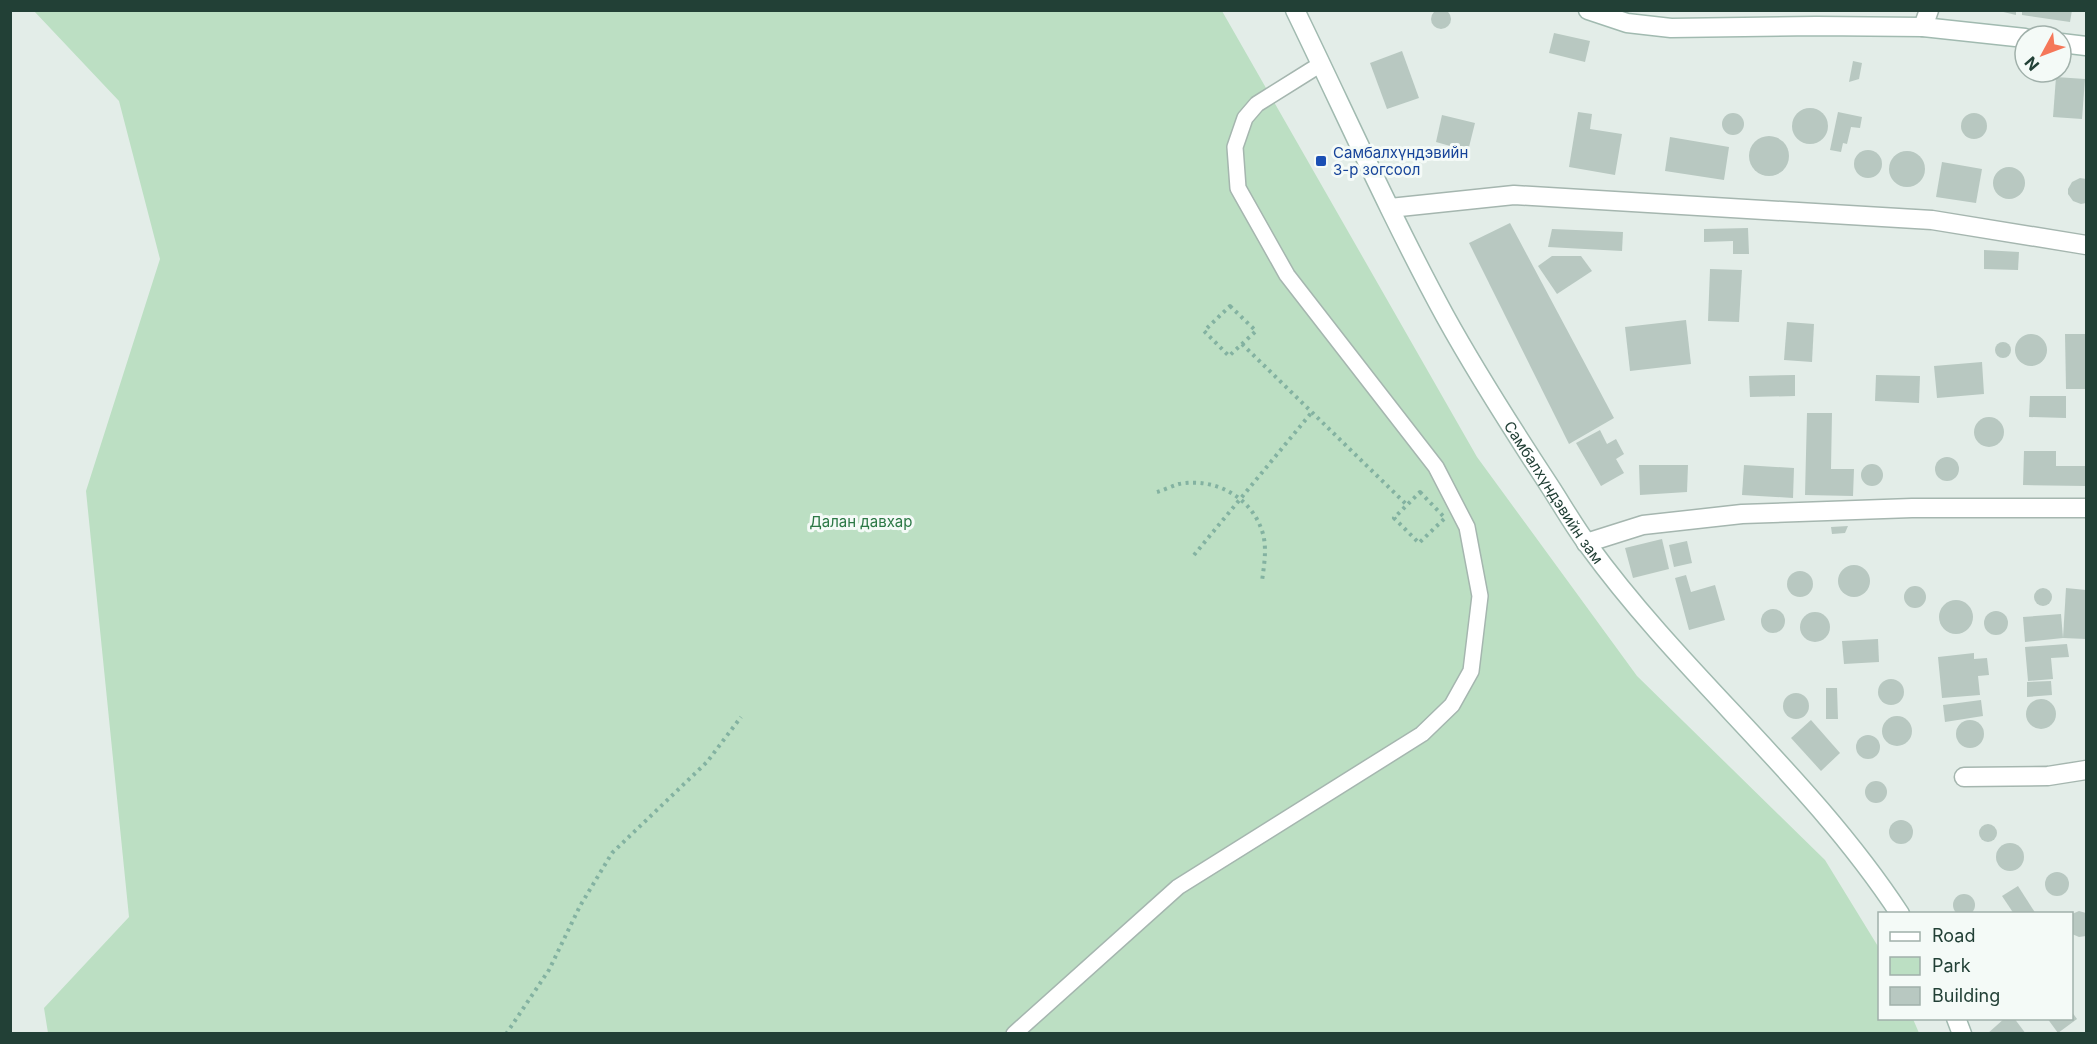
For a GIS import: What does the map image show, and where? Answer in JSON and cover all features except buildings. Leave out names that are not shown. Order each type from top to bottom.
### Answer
[{"type":"street","name":"Самбалхүндэвийн зам","points":[[1295,10],[1390,208],[1446,317],[1509,425],[1586,543],[1660,635],[1845,837],[1899,912]]},
{"type":"street","points":[[1588,10],[1627,23],[1671,28],[1816,26],[1926,19],[2013,36]]},
{"type":"street","points":[[1390,208],[1514,195],[1932,220],[2086,245]]},
{"type":"street","points":[[1586,543],[1643,525],[1742,514],[1912,508],[2086,508]]},
{"type":"street","points":[[1964,777],[2048,776],[2086,770]]},
{"type":"lane","points":[[1014,1034],[1178,887],[1422,734],[1452,705],[1471,671],[1480,596],[1467,527],[1436,467],[1287,274],[1238,188],[1235,147],[1245,118],[1257,104],[1321,64]]},
{"type":"path","points":[[1230,306],[1256,331],[1242,344],[1229,356],[1204,331],[1230,306]]},
{"type":"path","points":[[1242,344],[1407,504]]},
{"type":"path","points":[[1194,555],[1312,412]]},
{"type":"path","points":[[1157,492],[1179,484],[1201,484],[1223,488],[1241,498],[1256,515],[1264,536],[1265,557],[1262,580]]},
{"type":"path","points":[[1420,492],[1445,518],[1419,543],[1394,518],[1407,504],[1420,492]]},
{"type":"path","points":[[506,1034],[549,970],[580,906],[612,853],[707,762],[741,717]]},
{"type":"green space","name":"Далан давхар","points":[[34,11],[1222,11],[1477,457],[1637,676],[1825,860],[1878,946],[1878,1020],[1913,1020],[1919,1033],[48,1033],[44,1008],[129,917],[86,491],[160,259],[119,101]]},
{"type":"place","name":"Самбалхүндэвийн 3-р зогсоол","points":[[1321,161]]}]
